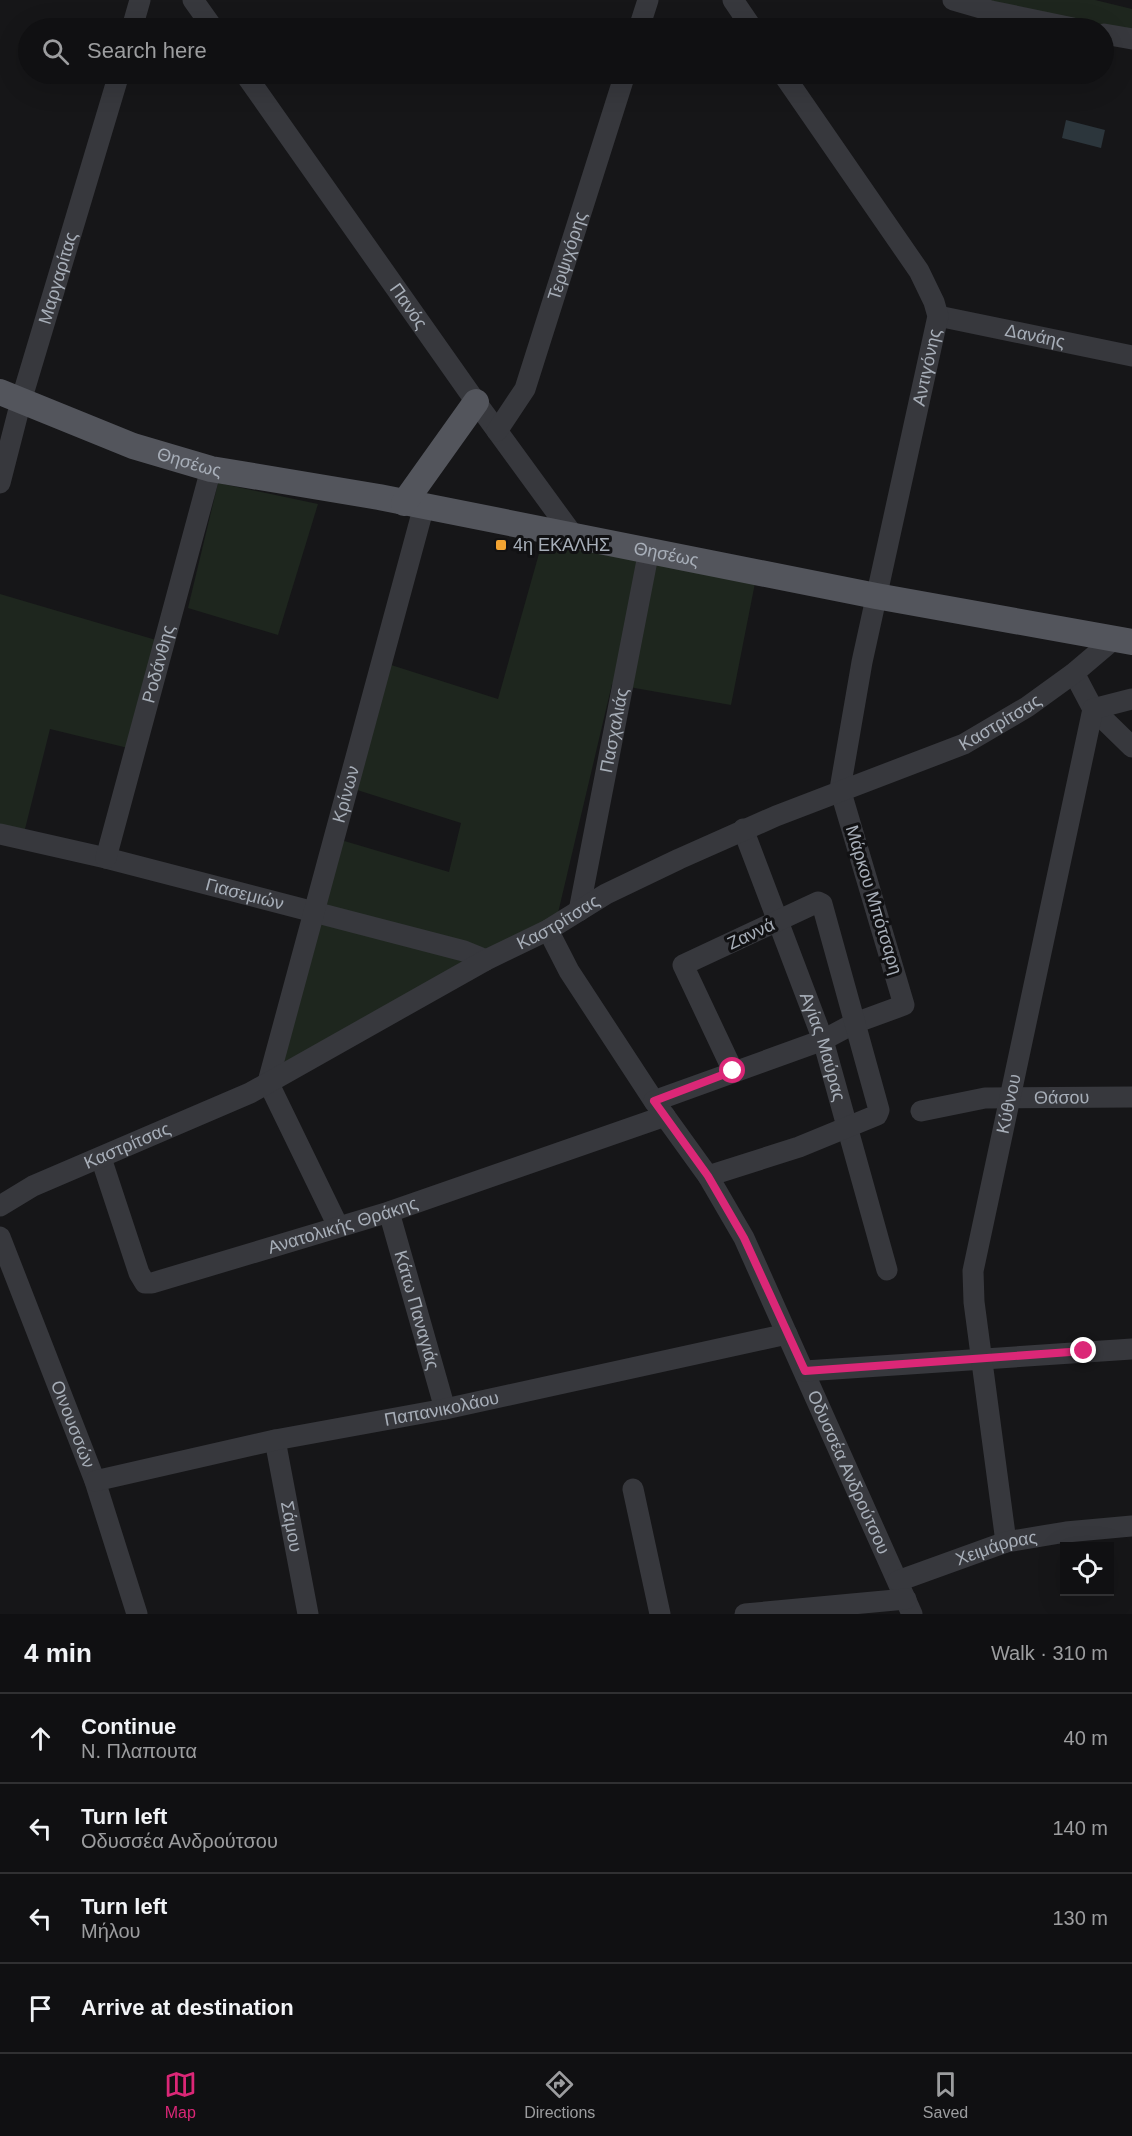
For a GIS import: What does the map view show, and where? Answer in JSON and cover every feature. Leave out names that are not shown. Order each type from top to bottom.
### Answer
[{"type":"main road","name":"Θησέως","points":[[10,397],[133,446],[211,469],[414,504],[876,596],[1123,641]]},
{"type":"main road","points":[[414,504],[476,402]]},
{"type":"street","points":[[135,18],[141,0]]},
{"type":"street","points":[[193,0],[206,18]]},
{"type":"street","points":[[642,18],[648,0]]},
{"type":"street","points":[[733,0],[745,18]]},
{"type":"street","points":[[953,0],[1030,18]]},
{"type":"street","points":[[1114,36],[1132,39]]},
{"type":"street","name":"Μαργαρίτας","points":[[0,483],[10,397],[115,84]]},
{"type":"street","name":"Πανός","points":[[252,84],[476,402],[573,535]]},
{"type":"street","name":"Τερψιχόρης","points":[[497,431],[525,389],[622,84]]},
{"type":"street","name":"Αντιγόνης","points":[[790,84],[919,272],[934,302],[938,316],[876,596],[840,789]]},
{"type":"street","name":"Δανάης","points":[[938,316],[1132,356]]},
{"type":"street","name":"Ροδάνθης","points":[[106,858],[211,469]]},
{"type":"street","name":"Κρίνων","points":[[268,1082],[315,914],[414,504]]},
{"type":"street","name":"Πασχαλιάς","points":[[579,911],[650,550]]},
{"type":"street","name":"Καστρίτσας","points":[[0,1206],[33,1186],[229,1102],[268,1082],[486,960],[548,930],[606,894],[743,829],[840,789],[964,744],[1027,707],[1123,641]]},
{"type":"street","points":[[1074,674],[1093,710],[1132,747]]},
{"type":"street","points":[[1093,710],[1132,699]]},
{"type":"street","name":"Κύθνου","points":[[1006,1542],[973,1293],[973,1271],[1093,710]]},
{"type":"street","name":"Μάρκου Μπότσαρη","points":[[840,789],[904,999],[904,1005],[898,1009]]},
{"type":"street","name":"Αγίας Μαύρας","points":[[743,829],[823,1040],[887,1270]]},
{"type":"street","name":"Γιασεμιών","points":[[0,834],[106,858],[464,951],[486,960]]},
{"type":"street","name":"Ζαννά","points":[[733,1071],[683,965],[818,902],[825,908],[855,1023]]},
{"type":"street","name":"Οδυσσέα Ανδρούτσου","points":[[548,930],[569,971],[659,1109],[708,1176],[744,1238],[905,1598]]},
{"type":"street","name":"Ανατολικής Θράκης","points":[[101,1158],[139,1273],[145,1283],[389,1212],[659,1109],[733,1071],[823,1040],[855,1023],[898,1009]]},
{"type":"street","points":[[708,1176],[873,1119],[879,1110],[855,1023]]},
{"type":"street","points":[[268,1082],[338,1226]]},
{"type":"street","name":"Θάσου","points":[[921,1111],[959,1101],[1010,1098],[1132,1097]]},
{"type":"street","name":"Κάτω Παναγιάς","points":[[389,1212],[445,1409]]},
{"type":"street","name":"Οινουσσών","points":[[0,1237],[95,1481],[137,1614]]},
{"type":"street","name":"Παπανικολάου","points":[[95,1481],[275,1440],[445,1409],[787,1334]]},
{"type":"street","points":[[805,1371],[1132,1349]]},
{"type":"street","name":"Σάμου","points":[[275,1440],[308,1614]]},
{"type":"street","points":[[633,1489],[660,1614]]},
{"type":"street","name":"Χειμάρρας","points":[[746,1614],[905,1598],[1006,1542],[1066,1532],[1132,1526]]},
{"type":"shaded area","points":[[975,0],[1095,0],[1132,9],[1132,31],[1114,28],[1114,18],[1047,18]]},
{"type":"shaded area","points":[[1066,120],[1105,130],[1101,148],[1062,138]]},
{"type":"shaded area","points":[[218,483],[318,504],[278,635],[188,608]]},
{"type":"shaded area","points":[[542,543],[755,583],[731,705],[612,684],[558,913],[278,1069],[341,840],[449,872],[461,823],[354,789],[388,664],[498,699]]},
{"type":"shaded area","points":[[0,594],[156,640],[128,748],[50,729],[23,837],[0,831]]},
{"type":"place","name":"4η ΕΚΑΛΗΣ","points":[[501,545]]},
{"type":"route","points":[[733,1071],[654,1101],[708,1176],[744,1238],[805,1371],[1084,1351]]}]
